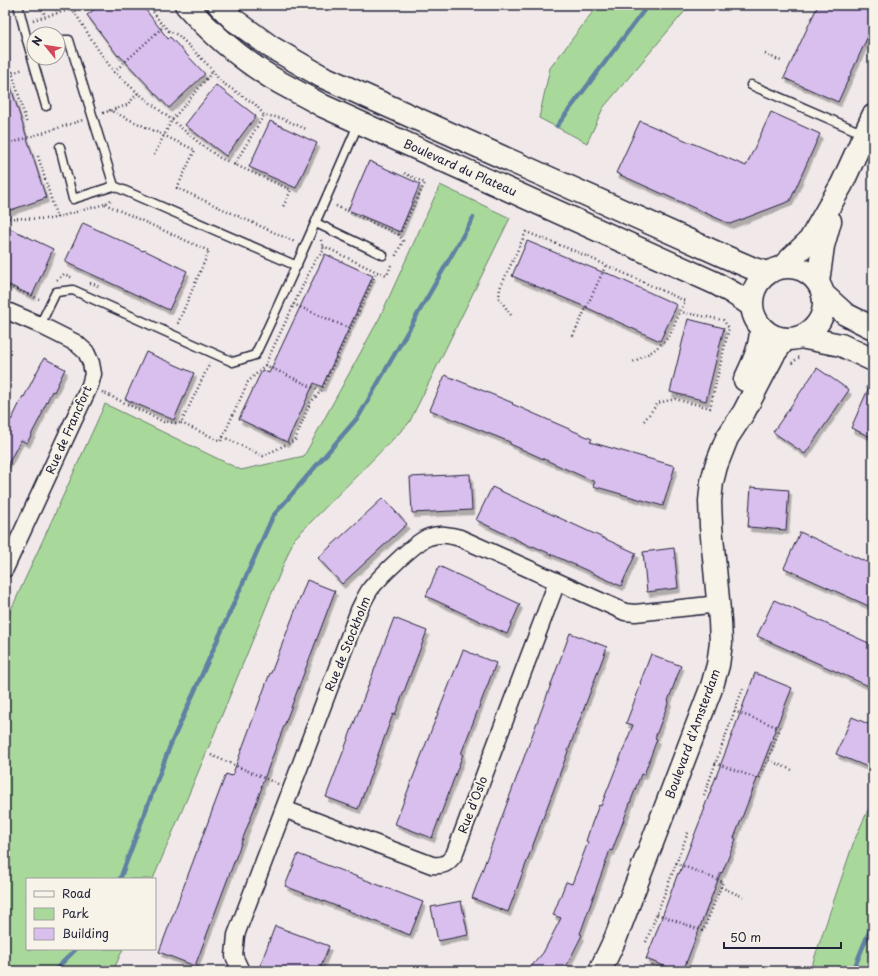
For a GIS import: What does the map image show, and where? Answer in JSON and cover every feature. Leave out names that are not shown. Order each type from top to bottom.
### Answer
[{"type":"main road","name":"Boulevard du Plateau","points":[[186,5],[211,31],[244,59],[272,78],[323,106],[715,283],[751,305]]},
{"type":"main road","points":[[219,5],[234,20],[265,42],[321,76],[754,269],[775,270],[796,267],[808,272],[820,288],[845,314],[873,328]]},
{"type":"main road","points":[[869,125],[842,184],[810,240],[775,270],[758,281],[753,293],[751,305],[754,318],[761,328],[768,334],[776,337],[841,345],[873,360]]},
{"type":"main road","points":[[792,338],[812,330],[820,320],[824,307],[820,288],[823,246],[842,184]]},
{"type":"main road","name":"Boulevard d'Amsterdam","points":[[600,971],[616,937],[712,686],[718,665],[721,643],[719,604],[711,526],[710,501],[712,482],[716,466],[727,438],[736,400],[759,347],[761,328]]},
{"type":"main road","name":"Boulevard d'Amsterdam","points":[[727,438],[744,412],[774,354],[792,338]]},
{"type":"street","name":"Rue de Francfort","points":[[5,310],[76,343],[86,352],[92,363],[93,374],[90,386],[5,569]]},
{"type":"street","name":"Rue de Stockholm","points":[[241,971],[234,956],[236,935],[356,618],[372,587],[415,545],[429,537],[444,534],[460,538],[620,610],[630,613],[719,604]]},
{"type":"street","name":"Rue d'Oslo","points":[[284,809],[432,865],[441,866],[449,862],[454,855],[557,582]]},
{"type":"lane","points":[[18,5],[26,29]]},
{"type":"lane","points":[[66,40],[69,40],[92,116],[116,187]]},
{"type":"lane","points":[[35,66],[46,106]]},
{"type":"lane","points":[[751,85],[869,125]]},
{"type":"lane","points":[[40,325],[56,292],[73,290],[233,362],[255,355],[297,266],[359,122]]},
{"type":"lane","points":[[60,147],[73,199],[116,187],[297,266]]},
{"type":"lane","points":[[316,223],[383,256]]},
{"type":"path","points":[[41,5],[45,16]]},
{"type":"path","points":[[55,5],[57,13]]},
{"type":"path","points":[[23,23],[69,10],[76,5]]},
{"type":"path","points":[[149,5],[160,22],[170,31],[178,35],[222,82],[255,104],[264,115],[281,118],[306,129]]},
{"type":"path","points":[[72,8],[114,72],[138,93],[220,158],[292,190],[282,209]]},
{"type":"path","points":[[114,72],[164,26]]},
{"type":"path","points":[[5,48],[27,124]]},
{"type":"path","points":[[765,54],[783,62]]},
{"type":"path","points":[[5,75],[35,66]]},
{"type":"path","points":[[154,155],[172,120],[213,71]]},
{"type":"path","points":[[5,145],[65,126],[126,104],[138,93]]},
{"type":"path","points":[[109,110],[195,150],[177,188],[305,246]]},
{"type":"path","points":[[234,165],[264,115]]},
{"type":"path","points":[[38,156],[57,218]]},
{"type":"path","points":[[399,235],[425,183],[404,173]]},
{"type":"path","points":[[5,218],[57,218],[105,204],[115,196],[116,187]]},
{"type":"path","points":[[105,204],[209,251],[178,324],[171,320]]},
{"type":"path","points":[[511,315],[499,298],[500,288],[526,232],[575,251],[685,301],[669,337],[653,351],[631,363]]},
{"type":"path","points":[[573,336],[606,265]]},
{"type":"path","points":[[223,437],[263,456],[295,440],[310,403],[321,391],[377,272]]},
{"type":"path","points":[[54,282],[64,274],[77,279]]},
{"type":"path","points":[[84,281],[97,285],[102,292]]},
{"type":"path","points":[[5,285],[39,300],[41,295]]},
{"type":"path","points":[[282,298],[351,329]]},
{"type":"path","points":[[644,421],[658,403],[675,400],[710,408],[729,328],[723,320],[680,312]]},
{"type":"path","points":[[90,386],[164,422],[181,424],[214,354]]},
{"type":"path","points":[[255,355],[258,362],[321,391]]},
{"type":"path","points":[[203,360],[210,363]]},
{"type":"path","points":[[866,387],[873,390]]},
{"type":"path","points":[[704,795],[743,688]]},
{"type":"path","points":[[715,763],[759,779],[780,728],[734,711]]},
{"type":"path","points":[[211,755],[291,789]]},
{"type":"path","points":[[768,760],[792,770]]},
{"type":"path","points":[[646,942],[689,830]]},
{"type":"path","points":[[657,914],[703,931],[723,882],[676,863]]},
{"type":"path","points":[[720,887],[743,897]]},
{"type":"green space","points":[[598,5],[690,5],[603,108],[587,143],[539,118],[550,68]]},
{"type":"green space","points":[[440,185],[510,218],[409,423],[294,539],[153,878],[26,878],[26,950],[123,950],[113,971],[5,971],[5,623],[105,404],[241,470],[304,456],[380,317]]},
{"type":"green space","points":[[873,799],[873,971],[810,971],[854,841]]},
{"type":"building","points":[[100,5],[142,5],[168,39],[170,37],[205,74],[169,108],[119,55],[118,56],[87,15]]},
{"type":"building","points":[[818,5],[873,5],[873,25],[838,102],[784,78]]},
{"type":"building","points":[[5,75],[7,75],[46,198],[5,212]]},
{"type":"building","points":[[216,85],[256,116],[226,156],[185,125]]},
{"type":"building","points":[[771,112],[820,134],[790,201],[730,224],[616,173],[640,121],[746,166]]},
{"type":"building","points":[[270,121],[317,143],[296,188],[249,167]]},
{"type":"building","points":[[369,161],[420,184],[400,232],[348,210]]},
{"type":"building","points":[[83,223],[187,271],[169,310],[65,262]]},
{"type":"building","points":[[5,226],[53,249],[32,296],[5,283]]},
{"type":"building","points":[[527,241],[607,273],[677,305],[660,341],[512,276]]},
{"type":"building","points":[[325,254],[373,276],[322,387],[314,383],[287,442],[239,419],[262,370],[269,373]]},
{"type":"building","points":[[688,319],[724,328],[706,401],[670,392]]},
{"type":"building","points":[[146,352],[194,373],[174,420],[125,399]]},
{"type":"building","points":[[44,358],[65,369],[54,392],[52,391],[27,443],[21,440],[5,469],[5,429],[12,419]]},
{"type":"building","points":[[817,368],[849,390],[805,454],[773,432]]},
{"type":"building","points":[[445,375],[513,403],[512,404],[592,439],[590,442],[675,466],[663,506],[593,486],[595,482],[510,444],[510,442],[430,410]]},
{"type":"building","points":[[873,378],[873,438],[851,428]]},
{"type":"building","points":[[470,474],[472,510],[412,513],[410,477]]},
{"type":"building","points":[[492,487],[636,553],[621,586],[533,546],[532,547],[476,520]]},
{"type":"building","points":[[751,487],[789,490],[786,530],[748,527]]},
{"type":"building","points":[[383,498],[407,524],[342,584],[318,558]]},
{"type":"building","points":[[800,532],[873,565],[873,608],[784,568]]},
{"type":"building","points":[[674,548],[678,588],[647,592],[643,552]]},
{"type":"building","points":[[439,566],[520,604],[507,634],[426,596]]},
{"type":"building","points":[[307,580],[335,591],[195,966],[159,952],[226,774],[232,776],[270,673]]},
{"type":"building","points":[[774,600],[873,645],[873,688],[757,636]]},
{"type":"building","points":[[394,618],[427,631],[395,715],[393,714],[358,809],[326,797]]},
{"type":"building","points":[[570,633],[607,647],[508,912],[472,898]]},
{"type":"building","points":[[463,650],[496,663],[461,754],[463,754],[432,838],[395,824]]},
{"type":"building","points":[[651,654],[681,666],[655,738],[657,739],[644,775],[641,774],[612,851],[610,850],[580,934],[582,935],[564,971],[527,971],[543,953],[561,918],[553,915],[566,882],[572,884],[588,842],[586,841],[592,823],[599,805],[601,806],[633,725],[626,723]]},
{"type":"building","points":[[755,673],[792,688],[734,838],[736,839],[722,873],[721,872],[683,971],[677,971],[646,959],[678,873],[679,874],[705,808]]},
{"type":"building","points":[[852,717],[873,726],[873,761],[870,768],[836,754]]},
{"type":"building","points":[[298,854],[423,902],[410,935],[285,886]]},
{"type":"building","points":[[461,901],[468,935],[438,941],[431,907]]},
{"type":"building","points":[[275,926],[329,946],[319,971],[274,971],[260,966]]},
{"type":"waterway","points":[[557,126],[648,5]]},
{"type":"waterway","points":[[120,878],[170,746],[273,516],[359,416],[473,218]]},
{"type":"waterway","points":[[853,971],[873,922]]},
{"type":"waterway","points":[[54,971],[75,950]]}]
